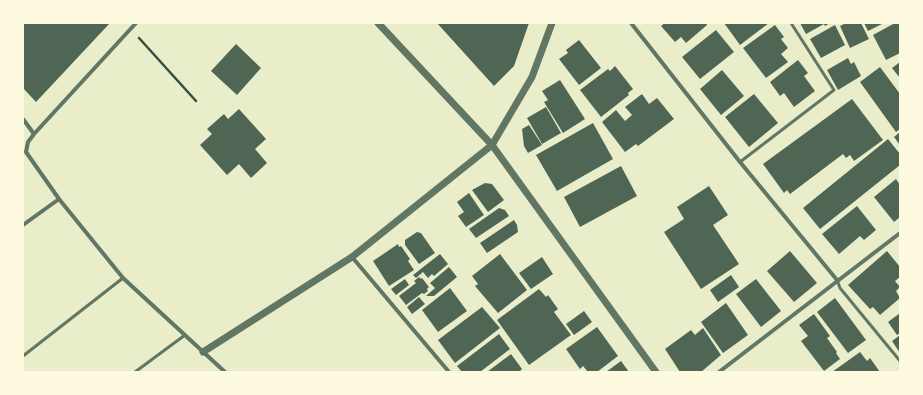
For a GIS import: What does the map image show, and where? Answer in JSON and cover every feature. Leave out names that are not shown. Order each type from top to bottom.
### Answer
[{"type":"street","points":[[136,23],[34,134],[28,142],[26,152],[59,199],[123,278],[225,372]]},
{"type":"street","points":[[378,23],[492,145],[656,372]]},
{"type":"street","points":[[203,352],[352,256],[492,145],[532,77],[552,23]]},
{"type":"street","points":[[631,23],[740,162],[837,280]]},
{"type":"street","points":[[23,119],[34,134]]},
{"type":"street","points":[[23,225],[59,199]]},
{"type":"street","points":[[718,372],[900,233]]},
{"type":"street","points":[[352,256],[449,372]]},
{"type":"lane","points":[[740,162],[834,90],[791,23]]},
{"type":"lane","points":[[23,356],[123,278]]},
{"type":"lane","points":[[837,280],[840,288],[900,362]]},
{"type":"lane","points":[[136,372],[185,335]]},
{"type":"path","points":[[130,29],[196,101]]},
{"type":"building","points":[[23,23],[110,23],[36,102],[23,88]]},
{"type":"building","points":[[437,23],[529,23],[514,66],[494,86]]},
{"type":"building","points":[[665,23],[706,23],[707,25],[686,43],[681,37],[675,42],[661,26]]},
{"type":"building","points":[[724,23],[769,23],[740,45]]},
{"type":"building","points":[[800,23],[830,23],[825,26],[824,24],[806,34]]},
{"type":"building","points":[[846,23],[861,23],[869,39],[850,48],[840,26]]},
{"type":"building","points":[[864,23],[884,23],[868,31]]},
{"type":"building","points":[[895,23],[900,23],[900,53],[886,60],[873,35]]},
{"type":"building","points":[[775,25],[784,37],[781,39],[788,48],[781,54],[788,62],[766,78],[743,48]]},
{"type":"building","points":[[835,25],[845,45],[821,58],[810,39]]},
{"type":"building","points":[[716,30],[734,52],[700,79],[682,57]]},
{"type":"building","points":[[579,40],[601,68],[579,85],[559,59],[568,53],[566,50]]},
{"type":"building","points":[[236,44],[261,68],[237,95],[211,71]]},
{"type":"building","points":[[848,58],[851,64],[854,62],[861,76],[838,90],[827,70]]},
{"type":"building","points":[[798,60],[808,73],[804,76],[815,91],[794,107],[784,93],[780,96],[770,82]]},
{"type":"building","points":[[900,62],[900,78],[892,68]]},
{"type":"building","points":[[615,66],[633,89],[628,93],[629,95],[601,117],[580,90],[608,69],[610,71]]},
{"type":"building","points":[[880,67],[900,94],[900,129],[896,132],[860,82]]},
{"type":"building","points":[[722,70],[744,96],[721,115],[700,89]]},
{"type":"building","points":[[560,80],[585,119],[563,133],[544,102],[548,100],[542,91]]},
{"type":"building","points":[[642,94],[649,104],[657,98],[674,119],[638,146],[636,144],[625,152],[602,122],[616,110],[625,121],[632,115],[625,107]]},
{"type":"building","points":[[754,94],[778,123],[749,147],[725,117]]},
{"type":"building","points":[[852,99],[883,140],[854,161],[850,155],[846,158],[843,154],[790,194],[787,190],[784,193],[763,164]]},
{"type":"building","points":[[546,107],[561,133],[542,144],[527,118]]},
{"type":"building","points":[[239,109],[266,139],[255,149],[267,163],[251,178],[239,164],[227,175],[200,145],[212,134],[207,129],[224,114],[228,119]]},
{"type":"building","points":[[593,123],[613,159],[557,191],[536,155]]},
{"type":"building","points":[[529,125],[542,145],[528,153],[524,146],[522,129]]},
{"type":"building","points":[[900,132],[900,145],[894,137]]},
{"type":"building","points":[[888,139],[900,154],[900,165],[820,229],[803,208]]},
{"type":"building","points":[[621,166],[637,196],[580,227],[564,197]]},
{"type":"building","points":[[896,179],[900,185],[900,217],[894,222],[874,197]]},
{"type":"building","points":[[485,183],[492,184],[504,200],[488,212],[472,190]]},
{"type":"building","points":[[709,186],[728,215],[713,225],[739,264],[701,289],[664,232],[684,219],[677,207]]},
{"type":"building","points":[[469,193],[484,215],[466,227],[458,216],[464,212],[457,202]]},
{"type":"building","points":[[857,206],[876,230],[864,240],[860,236],[839,254],[822,234]]},
{"type":"building","points":[[499,208],[505,210],[509,216],[476,238],[469,229]]},
{"type":"building","points":[[514,220],[517,225],[518,232],[487,253],[480,243]]},
{"type":"building","points":[[417,232],[421,233],[435,253],[419,264],[405,245],[405,240]]},
{"type":"building","points":[[398,244],[410,259],[408,261],[414,270],[389,286],[373,261]]},
{"type":"building","points":[[790,251],[817,283],[794,302],[767,271]]},
{"type":"building","points":[[887,251],[900,267],[900,277],[895,281],[900,287],[896,291],[900,298],[880,315],[873,307],[870,309],[848,285]]},
{"type":"building","points":[[440,254],[448,264],[434,276],[432,274],[428,278],[423,272],[416,278],[413,275]]},
{"type":"building","points":[[500,254],[527,290],[498,313],[475,286],[478,284],[472,276]]},
{"type":"building","points":[[542,257],[553,274],[531,289],[519,273]]},
{"type":"building","points":[[449,267],[457,277],[434,296],[426,296],[435,288],[430,283]]},
{"type":"building","points":[[731,275],[739,287],[718,302],[710,290]]},
{"type":"building","points":[[419,277],[421,279],[422,278],[429,287],[427,289],[428,291],[424,294],[422,293],[406,305],[399,296],[416,283],[414,281]]},
{"type":"building","points":[[405,279],[409,285],[396,295],[391,289]]},
{"type":"building","points":[[756,279],[781,311],[761,327],[736,294]]},
{"type":"building","points":[[450,288],[467,311],[438,332],[422,310]]},
{"type":"building","points":[[539,289],[546,297],[548,295],[558,309],[554,312],[571,335],[529,365],[497,320]]},
{"type":"building","points":[[419,297],[425,304],[412,314],[407,307]]},
{"type":"building","points":[[835,298],[866,340],[848,353],[817,312]]},
{"type":"building","points":[[726,303],[748,335],[723,353],[701,322]]},
{"type":"building","points":[[482,307],[500,328],[455,363],[438,340]]},
{"type":"building","points":[[584,311],[592,322],[574,335],[566,324]]},
{"type":"building","points":[[900,313],[900,333],[897,335],[888,322]]},
{"type":"building","points":[[814,314],[830,336],[827,338],[840,359],[824,371],[801,341],[808,336],[799,325]]},
{"type":"building","points":[[597,327],[618,356],[597,372],[588,372],[583,366],[580,369],[566,349]]},
{"type":"building","points":[[703,328],[721,355],[701,372],[680,372],[665,349],[691,330],[695,335]]},
{"type":"building","points":[[499,334],[510,349],[480,372],[462,372],[457,366]]},
{"type":"building","points":[[900,335],[900,353],[892,341]]},
{"type":"building","points":[[860,352],[867,361],[870,358],[880,372],[832,372]]},
{"type":"building","points":[[511,354],[522,369],[519,372],[487,372]]},
{"type":"building","points":[[621,361],[629,372],[606,372]]}]
